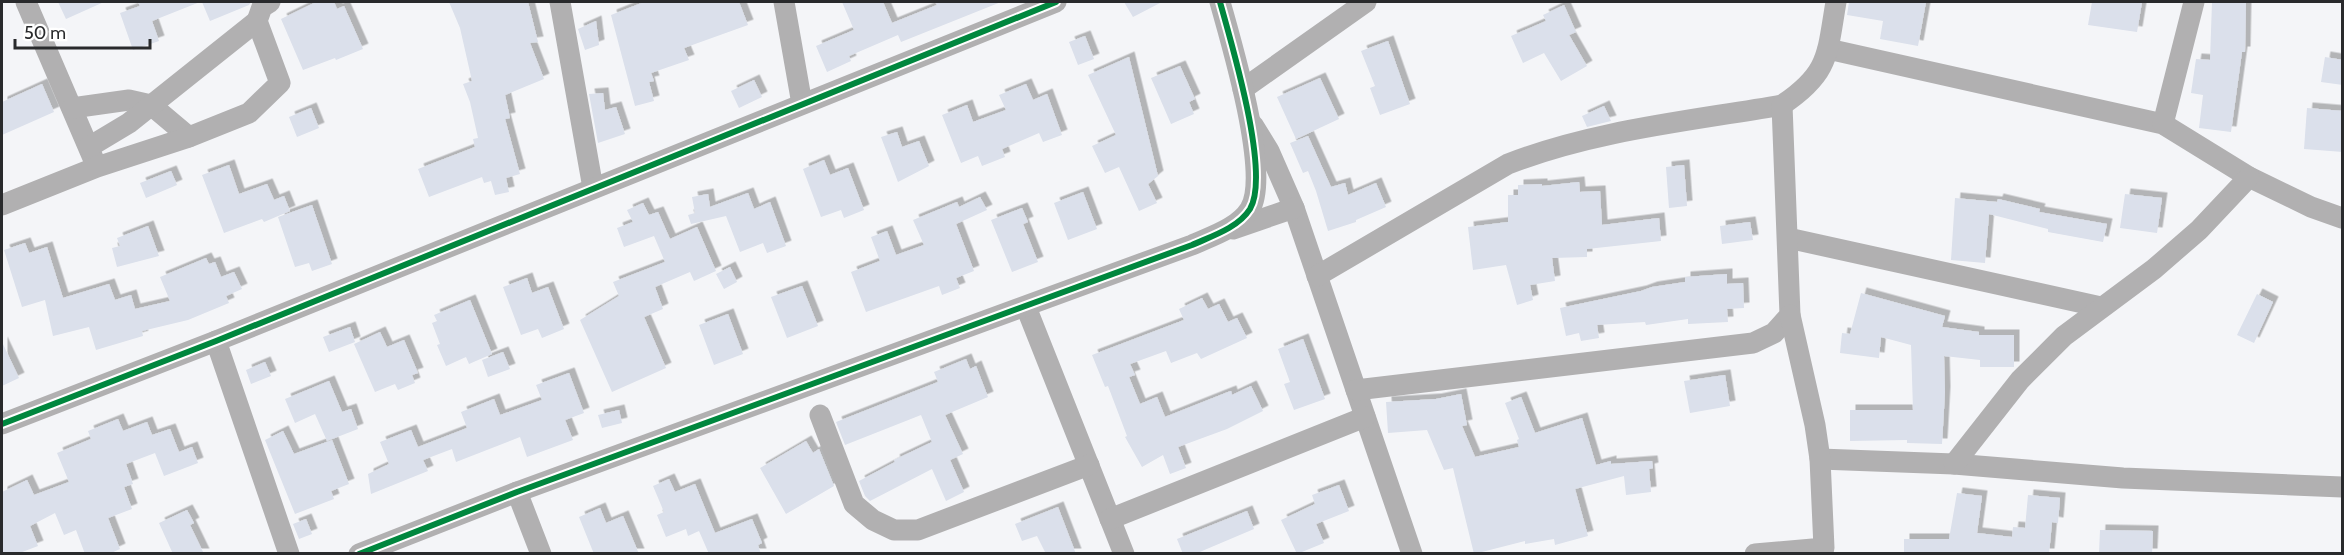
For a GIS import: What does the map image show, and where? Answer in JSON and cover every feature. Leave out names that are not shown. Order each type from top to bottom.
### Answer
[{"type":"street","points":[[26,2],[97,167]]},
{"type":"street","points":[[560,2],[593,188]]},
{"type":"street","points":[[784,2],[802,104]]},
{"type":"street","points":[[2,424],[216,341],[1056,2]]},
{"type":"street","points":[[1215,235],[1237,223],[1250,208],[1256,190],[1250,119],[1220,2]]},
{"type":"street","points":[[1243,88],[1366,2]]},
{"type":"street","points":[[1317,276],[1508,164],[1540,151],[1576,140],[1782,105],[1805,90],[1820,73],[1828,48],[1836,2]]},
{"type":"street","points":[[2163,124],[2194,2]]},
{"type":"street","points":[[2,205],[97,167],[189,137],[249,113],[280,83],[262,8],[129,123],[89,147]]},
{"type":"street","points":[[1828,48],[2163,124],[2249,177],[2312,207],[2343,218]]},
{"type":"street","points":[[72,108],[129,100],[151,105],[189,137]]},
{"type":"street","points":[[1755,554],[1824,551],[1820,459],[1807,386],[1790,315],[1782,105]]},
{"type":"street","points":[[1250,119],[1269,151],[1294,208],[1412,554]]},
{"type":"street","points":[[1954,464],[2020,380],[2064,336],[2154,269],[2199,230],[2249,177]]},
{"type":"street","points":[[359,554],[517,492],[1294,208]]},
{"type":"street","points":[[1788,238],[2101,307]]},
{"type":"street","points":[[1026,307],[1124,554]]},
{"type":"street","points":[[1356,390],[1753,343],[1774,333],[1790,315]]},
{"type":"street","points":[[216,341],[289,554]]},
{"type":"street","points":[[820,415],[854,504],[873,520],[894,530],[918,530],[1089,465]]},
{"type":"street","points":[[1110,519],[1365,417]]},
{"type":"street","points":[[1820,459],[1954,464],[2123,478],[2343,487]]},
{"type":"street","points":[[517,492],[541,554]]},
{"type":"building","points":[[58,2],[104,2],[66,19]]},
{"type":"building","points":[[138,2],[200,2],[152,21],[159,41],[133,50],[120,13],[140,6]]},
{"type":"building","points":[[202,2],[251,2],[249,5],[210,21]]},
{"type":"building","points":[[316,2],[334,2],[337,9],[344,6],[363,49],[303,70],[281,19]]},
{"type":"building","points":[[449,2],[528,2],[538,42],[530,43],[544,79],[505,95],[510,118],[505,119],[520,174],[506,178],[509,192],[495,195],[491,181],[484,183],[482,177],[429,197],[418,169],[475,147],[473,139],[478,138],[470,102],[463,84],[472,81],[460,28]]},
{"type":"building","points":[[644,2],[739,2],[748,25],[684,48],[689,60],[651,73],[654,81],[649,82],[654,101],[635,106],[611,15]]},
{"type":"building","points":[[842,2],[883,2],[892,23],[937,5],[935,2],[1001,2],[901,42],[898,35],[849,56],[851,61],[827,72],[816,46],[854,30]]},
{"type":"building","points":[[1124,2],[1162,2],[1133,17]]},
{"type":"building","points":[[1849,2],[1926,2],[1918,46],[1880,39],[1883,21],[1847,15]]},
{"type":"building","points":[[2092,2],[2142,2],[2137,32],[2088,25]]},
{"type":"building","points":[[2212,2],[2246,2],[2245,52],[2242,52],[2231,132],[2199,128],[2203,95],[2191,93],[2196,59],[2210,60]]},
{"type":"building","points":[[1564,5],[1576,32],[1569,35],[1587,66],[1561,81],[1544,53],[1523,63],[1511,36],[1546,21],[1543,15]]},
{"type":"building","points":[[596,21],[599,45],[585,50],[578,29]]},
{"type":"building","points":[[1085,36],[1094,59],[1078,65],[1069,42]]},
{"type":"building","points":[[1388,41],[1410,104],[1380,115],[1370,88],[1375,86],[1361,51]]},
{"type":"building","points":[[1129,57],[1158,176],[1148,184],[1157,203],[1139,211],[1119,167],[1105,173],[1092,146],[1116,135],[1088,75]]},
{"type":"building","points":[[2325,57],[2343,60],[2343,85],[2321,82]]},
{"type":"building","points":[[1180,66],[1195,99],[1189,102],[1194,114],[1171,124],[1151,78]]},
{"type":"building","points":[[1320,78],[1339,119],[1296,139],[1277,97]]},
{"type":"building","points":[[754,80],[762,97],[739,108],[731,91]]},
{"type":"building","points":[[42,84],[54,112],[2,135],[2,102]]},
{"type":"building","points":[[1026,84],[1033,100],[1047,94],[1062,135],[1043,142],[1039,133],[1002,149],[1005,157],[982,166],[978,156],[961,163],[942,115],[967,105],[973,122],[1006,110],[999,95]]},
{"type":"building","points":[[603,93],[605,110],[616,107],[625,134],[598,143],[589,94]]},
{"type":"building","points":[[1604,106],[1611,121],[1587,127],[1582,116]]},
{"type":"building","points":[[311,108],[319,128],[297,137],[289,117]]},
{"type":"building","points":[[2307,108],[2343,111],[2343,152],[2304,149]]},
{"type":"building","points":[[897,132],[902,147],[919,141],[929,166],[898,182],[881,137]]},
{"type":"building","points":[[1308,136],[1331,187],[1345,183],[1348,195],[1376,183],[1386,207],[1356,222],[1328,231],[1308,171],[1303,173],[1290,143]]},
{"type":"building","points":[[824,160],[830,175],[848,168],[864,210],[844,218],[841,210],[821,217],[803,169]]},
{"type":"building","points":[[229,165],[239,194],[267,184],[274,200],[284,196],[290,211],[264,222],[262,219],[224,233],[202,175]]},
{"type":"building","points":[[1684,165],[1687,206],[1669,208],[1666,167]]},
{"type":"building","points":[[171,171],[177,185],[146,198],[140,183]]},
{"type":"building","points":[[1579,182],[1580,192],[1600,191],[1602,225],[1659,218],[1661,241],[1587,249],[1587,257],[1552,258],[1555,281],[1530,285],[1533,300],[1517,305],[1506,265],[1473,270],[1468,227],[1508,222],[1508,195],[1518,195],[1518,185],[1542,184],[1542,186]]},
{"type":"building","points":[[1083,192],[1097,229],[1068,240],[1054,203]]},
{"type":"building","points":[[748,193],[754,209],[770,202],[786,246],[767,253],[763,243],[740,252],[726,216],[691,224],[688,215],[695,213],[692,197],[708,194],[710,207]]},
{"type":"building","points":[[2125,194],[2162,198],[2157,233],[2120,228]]},
{"type":"building","points":[[980,197],[987,210],[956,224],[974,271],[956,278],[960,288],[942,295],[939,286],[866,312],[851,272],[880,261],[871,237],[887,231],[896,255],[924,245],[913,220],[957,202],[959,207]]},
{"type":"building","points":[[1955,198],[1997,202],[1998,199],[2040,209],[2039,212],[2107,224],[2103,242],[2048,232],[2048,229],[1989,214],[1985,263],[1951,260]]},
{"type":"building","points":[[643,203],[649,215],[658,212],[670,239],[697,227],[716,271],[694,281],[690,272],[655,287],[663,309],[644,317],[666,368],[612,392],[580,320],[619,296],[613,282],[665,262],[654,236],[624,247],[617,228],[633,222],[627,210]]},
{"type":"building","points":[[312,205],[332,264],[312,271],[309,263],[295,267],[278,217]]},
{"type":"building","points":[[1022,208],[1028,222],[1023,224],[1038,262],[1012,272],[991,220]]},
{"type":"building","points":[[1750,222],[1753,240],[1722,244],[1720,226]]},
{"type":"building","points":[[148,226],[159,256],[117,267],[112,248],[120,246],[117,238]]},
{"type":"building","points":[[25,243],[29,253],[47,247],[63,298],[109,284],[115,300],[131,295],[135,309],[170,301],[160,277],[206,258],[209,264],[215,262],[221,277],[234,272],[242,289],[226,296],[229,303],[188,320],[142,331],[143,336],[96,350],[89,327],[53,336],[45,300],[22,307],[4,250]]},
{"type":"building","points":[[730,267],[737,282],[724,289],[716,274]]},
{"type":"building","points":[[1727,274],[1727,284],[1743,283],[1744,308],[1727,309],[1728,322],[1688,324],[1688,319],[1646,325],[1645,322],[1597,325],[1599,338],[1581,341],[1579,333],[1566,336],[1560,308],[1652,287],[1685,282],[1685,277]]},
{"type":"building","points":[[527,278],[532,293],[548,287],[564,329],[542,338],[538,329],[521,335],[503,287]]},
{"type":"building","points":[[802,286],[818,326],[787,338],[771,297]]},
{"type":"building","points":[[1861,293],[1945,316],[1942,327],[1979,332],[1979,335],[2014,335],[2014,367],[1980,367],[1980,360],[1944,356],[1945,392],[1942,444],[1907,443],[1907,440],[1850,441],[1850,410],[1913,410],[1911,345],[1881,337],[1879,358],[1840,353],[1842,333],[1850,334]]},
{"type":"building","points":[[2257,294],[2273,302],[2254,343],[2237,335]]},
{"type":"building","points":[[1202,298],[1208,309],[1219,304],[1228,322],[1237,318],[1247,338],[1201,359],[1197,353],[1171,363],[1166,351],[1130,364],[1135,375],[1129,377],[1140,404],[1157,397],[1165,417],[1228,392],[1231,391],[1232,395],[1251,386],[1263,411],[1227,429],[1178,447],[1186,468],[1170,474],[1163,455],[1142,467],[1125,437],[1127,436],[1108,386],[1105,387],[1092,355],[1184,320],[1179,309]]},
{"type":"building","points":[[470,300],[492,354],[469,364],[466,357],[446,366],[437,345],[440,344],[432,323],[437,321],[434,315]]},
{"type":"building","points":[[728,314],[743,354],[714,365],[699,325]]},
{"type":"building","points":[[350,327],[355,342],[329,352],[323,337]]},
{"type":"building","points":[[380,332],[387,347],[404,340],[418,373],[412,375],[415,383],[398,390],[395,384],[375,392],[354,344]]},
{"type":"building","points":[[1303,339],[1325,399],[1294,410],[1284,384],[1290,382],[1278,349]]},
{"type":"building","points":[[2,342],[19,378],[2,386]]},
{"type":"building","points":[[503,352],[510,369],[488,377],[482,360]]},
{"type":"building","points":[[966,359],[970,369],[976,366],[988,397],[945,415],[963,454],[950,460],[964,492],[946,501],[932,469],[870,501],[865,496],[859,481],[895,462],[894,460],[932,442],[921,415],[845,445],[836,422],[938,382],[934,372]]},
{"type":"building","points":[[265,362],[271,376],[251,384],[246,370]]},
{"type":"building","points":[[569,373],[584,413],[565,420],[573,440],[527,457],[520,437],[456,462],[452,449],[423,460],[428,471],[371,494],[368,474],[389,464],[380,442],[411,430],[418,447],[467,428],[461,412],[494,399],[500,415],[542,400],[536,385]]},
{"type":"building","points":[[1725,375],[1730,406],[1690,413],[1684,381]]},
{"type":"building","points":[[329,381],[342,412],[351,409],[358,429],[327,441],[315,414],[295,423],[285,399]]},
{"type":"building","points":[[1461,394],[1467,425],[1462,426],[1475,457],[1519,447],[1517,440],[1519,439],[1505,403],[1521,397],[1535,433],[1582,418],[1596,465],[1611,461],[1611,464],[1652,461],[1653,468],[1649,469],[1651,492],[1626,495],[1624,476],[1575,489],[1588,536],[1555,545],[1554,539],[1525,544],[1525,541],[1474,554],[1453,468],[1444,470],[1427,430],[1388,433],[1386,402],[1436,399]]},
{"type":"building","points":[[619,410],[622,423],[602,428],[598,415]]},
{"type":"building","points":[[118,419],[123,431],[147,422],[152,435],[170,429],[179,452],[192,447],[198,463],[164,476],[155,453],[126,464],[133,484],[124,487],[132,509],[108,518],[120,549],[109,554],[85,554],[76,530],[64,535],[55,513],[30,526],[38,546],[17,554],[2,554],[2,492],[27,480],[34,495],[69,482],[57,453],[91,439],[88,431]]},
{"type":"building","points":[[283,431],[294,454],[332,440],[349,484],[331,491],[334,499],[295,514],[265,440]]},
{"type":"building","points":[[806,441],[813,453],[819,449],[834,486],[786,514],[760,468]]},
{"type":"building","points":[[669,479],[675,492],[695,484],[715,533],[752,519],[762,543],[758,545],[761,554],[709,554],[699,531],[688,536],[686,529],[666,537],[657,515],[664,512],[653,486]]},
{"type":"building","points":[[1339,485],[1349,511],[1316,524],[1324,543],[1297,554],[1281,520],[1315,504],[1312,495]]},
{"type":"building","points":[[1957,493],[1982,496],[1977,533],[2012,537],[2013,527],[2025,528],[2028,495],[2060,498],[2058,523],[2052,522],[2049,554],[1904,552],[1904,539],[1949,539]]},
{"type":"building","points":[[1058,507],[1076,554],[1046,554],[1037,536],[1022,541],[1015,524]]},
{"type":"building","points":[[600,508],[606,523],[623,516],[639,554],[594,554],[579,517]]},
{"type":"building","points":[[187,510],[194,523],[190,525],[204,554],[173,554],[159,523]]},
{"type":"building","points":[[1247,511],[1254,529],[1195,554],[1183,554],[1177,539]]},
{"type":"building","points":[[306,519],[312,534],[299,539],[293,524]]},
{"type":"building","points":[[2100,530],[2153,531],[2152,554],[2099,554]]},
{"type":"cycle path","points":[[2,424],[216,341],[1056,2]]},
{"type":"cycle path","points":[[359,554],[517,492],[1192,245],[1232,226],[1250,209],[1255,192],[1256,168],[1247,107],[1220,2]]}]
